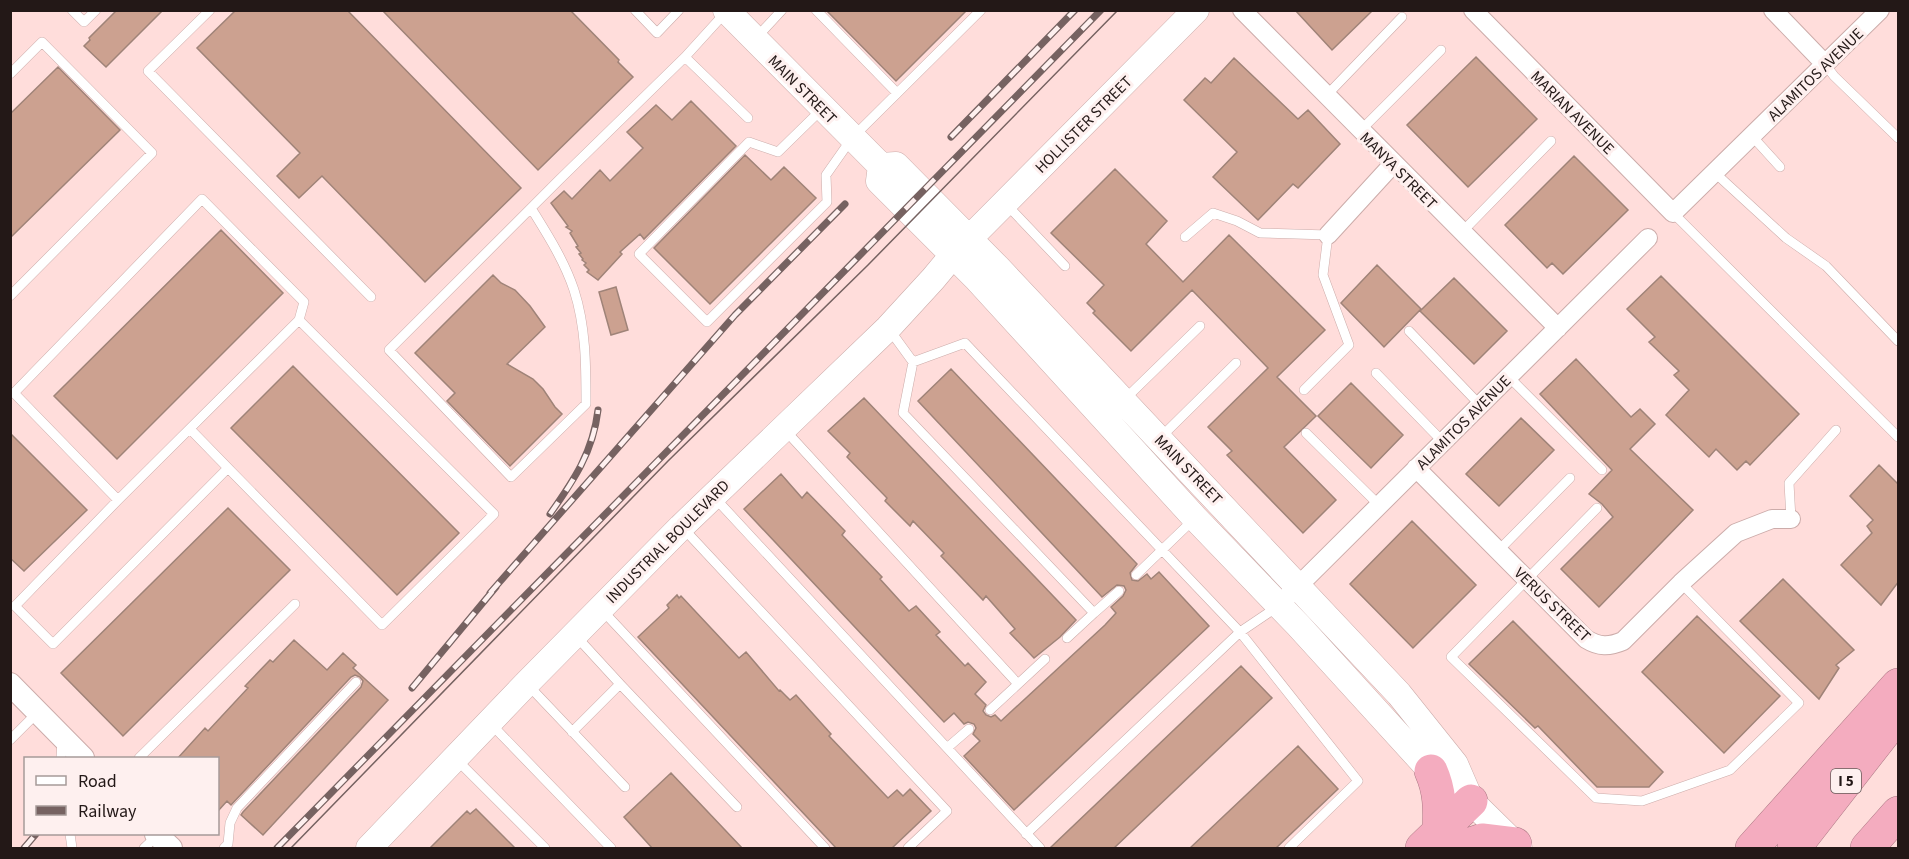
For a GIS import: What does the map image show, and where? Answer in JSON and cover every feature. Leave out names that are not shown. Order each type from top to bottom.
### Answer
[{"type":"highway","points":[[1752,849],[1899,685]]},
{"type":"highway","name":"I 5","points":[[1794,849],[1899,714]]},
{"type":"highway","points":[[1431,771],[1440,802],[1442,844]]},
{"type":"highway","points":[[1442,844],[1477,807]]},
{"type":"highway","points":[[1868,849],[1899,813]]},
{"type":"highway","points":[[1442,844],[1482,840],[1517,846]]},
{"type":"main road","name":"HOLLISTER STREET","points":[[961,247],[1196,10]]},
{"type":"main road","name":"MAIN STREET","points":[[726,11],[881,166],[896,165],[961,247],[1195,518],[1279,605],[1431,771],[1477,807],[1517,846]]},
{"type":"main road","name":"MAIN STREET","points":[[961,247],[1124,400],[1298,586],[1413,711],[1455,764],[1477,807]]},
{"type":"main road","name":"INDUSTRIAL BOULEVARD","points":[[369,849],[600,608],[888,327],[961,247]]},
{"type":"street","name":"MANYA STREET","points":[[1242,10],[1558,328]]},
{"type":"street","name":"MARIAN AVENUE","points":[[1473,10],[1673,213]]},
{"type":"street","points":[[1773,10],[1826,64]]},
{"type":"street","name":"ALAMITOS AVENUE","points":[[1673,213],[1880,10]]},
{"type":"street","points":[[1328,235],[1393,164]]},
{"type":"street","name":"ALAMITOS AVENUE","points":[[1279,605],[1648,238]]},
{"type":"street","name":"VERUS STREET","points":[[1416,468],[1586,639],[1596,646],[1614,645],[1623,641],[1681,582],[1736,533],[1772,519],[1791,519]]},
{"type":"street","points":[[10,684],[38,712],[62,748],[79,757]]},
{"type":"lane","points":[[72,10],[84,22],[96,10]]},
{"type":"lane","points":[[210,10],[148,71],[371,297]]},
{"type":"lane","points":[[635,10],[657,33],[679,10]]},
{"type":"lane","points":[[754,40],[782,10]]},
{"type":"lane","points":[[816,10],[897,93]]},
{"type":"lane","points":[[822,109],[778,153],[749,142],[639,254],[707,322],[827,202],[826,175],[852,138],[981,10]]},
{"type":"lane","points":[[531,208],[560,257],[574,290],[586,353],[586,404],[511,477],[389,350],[531,208],[684,57],[726,11]]},
{"type":"lane","points":[[1326,96],[1402,17]]},
{"type":"lane","points":[[10,74],[42,42],[152,153],[10,296]]},
{"type":"lane","points":[[1360,131],[1441,50]]},
{"type":"lane","points":[[684,57],[748,118]]},
{"type":"lane","points":[[1826,64],[1834,76],[1899,138]]},
{"type":"lane","points":[[1750,135],[1780,167]]},
{"type":"lane","points":[[1461,232],[1551,141]]},
{"type":"lane","points":[[1714,172],[1786,238],[1826,266],[1899,341]]},
{"type":"lane","points":[[118,500],[14,393],[202,199],[304,302],[299,320],[12,606],[53,644],[228,468]]},
{"type":"lane","points":[[1005,203],[1065,266]]},
{"type":"lane","points":[[1185,237],[1213,213],[1237,221],[1260,233],[1328,235],[1323,275],[1349,345],[1304,390]]},
{"type":"lane","points":[[1673,213],[1899,437]]},
{"type":"lane","points":[[190,429],[382,625],[494,514],[299,320]]},
{"type":"lane","points":[[1124,400],[1200,326]]},
{"type":"lane","points":[[888,327],[913,362],[903,413],[1094,613]]},
{"type":"lane","points":[[1409,331],[1480,405]]},
{"type":"lane","points":[[913,362],[965,343],[1240,632],[1358,781],[1289,849]]},
{"type":"lane","points":[[1159,439],[1236,363]]},
{"type":"lane","points":[[1376,373],[1443,442]]},
{"type":"lane","points":[[1509,377],[1602,470]]},
{"type":"lane","points":[[783,427],[1018,684]]},
{"type":"lane","points":[[1791,519],[1789,483],[1836,430]]},
{"type":"lane","points":[[1306,433],[1379,506]]},
{"type":"lane","points":[[1498,551],[1570,478]]},
{"type":"lane","points":[[713,496],[1040,849]]},
{"type":"lane","points":[[1597,508],[1451,657],[1596,798],[1642,801],[1730,770],[1799,703],[1681,582]]},
{"type":"lane","points":[[1136,575],[1195,518]]},
{"type":"lane","points":[[681,527],[947,811],[908,849]]},
{"type":"lane","points":[[1066,638],[1119,591]]},
{"type":"lane","points":[[141,757],[295,604]]},
{"type":"lane","points":[[1026,834],[1240,632],[1279,605]]},
{"type":"lane","points":[[600,608],[825,849]]},
{"type":"lane","points":[[574,635],[737,807]]},
{"type":"lane","points":[[990,710],[1045,659]]},
{"type":"lane","points":[[224,849],[228,844],[230,823],[237,808],[356,682]]},
{"type":"lane","points":[[526,684],[625,787]]},
{"type":"lane","points":[[572,732],[620,684]]},
{"type":"lane","points":[[10,740],[38,712]]},
{"type":"lane","points":[[489,722],[611,849]]},
{"type":"lane","points":[[947,748],[969,729]]},
{"type":"lane","points":[[455,758],[545,849]]},
{"type":"building","points":[[117,10],[163,10],[106,67],[84,46]]},
{"type":"building","points":[[236,10],[347,10],[521,188],[425,282],[322,176],[299,198],[277,176],[300,153],[197,48]]},
{"type":"building","points":[[382,10],[570,10],[633,77],[538,170]]},
{"type":"building","points":[[826,10],[967,10],[896,81]]},
{"type":"building","points":[[1295,10],[1373,10],[1332,50]]},
{"type":"building","points":[[1476,57],[1537,119],[1468,187],[1407,125]]},
{"type":"building","points":[[1234,58],[1298,119],[1308,110],[1340,144],[1298,188],[1293,184],[1258,220],[1213,177],[1237,152],[1184,100],[1205,78],[1211,83]]},
{"type":"building","points":[[58,67],[120,130],[10,238],[10,114]]},
{"type":"building","points":[[691,101],[736,146],[644,239],[640,234],[620,252],[622,254],[598,280],[587,272],[589,270],[584,265],[586,263],[582,260],[579,254],[581,253],[576,247],[578,246],[570,233],[572,231],[566,227],[568,226],[551,203],[564,191],[572,199],[600,170],[610,181],[643,148],[627,132],[656,105],[672,120]]},
{"type":"building","points":[[745,155],[771,180],[784,167],[816,198],[710,304],[654,248]]},
{"type":"building","points":[[1574,156],[1628,210],[1563,274],[1552,263],[1547,268],[1505,225]]},
{"type":"building","points":[[1115,169],[1167,221],[1146,244],[1183,282],[1229,235],[1325,330],[1277,377],[1316,416],[1284,447],[1336,500],[1303,533],[1227,455],[1232,451],[1208,427],[1268,368],[1192,290],[1131,351],[1093,313],[1095,311],[1087,303],[1104,285],[1051,233]]},
{"type":"building","points":[[221,230],[283,293],[117,459],[54,396]]},
{"type":"building","points":[[1377,265],[1421,309],[1384,347],[1341,303]]},
{"type":"building","points":[[493,275],[501,283],[515,290],[545,327],[507,364],[533,379],[562,414],[510,466],[447,401],[455,393],[415,353]]},
{"type":"building","points":[[1661,276],[1799,414],[1750,465],[1746,461],[1737,470],[1716,449],[1709,457],[1666,415],[1689,390],[1674,375],[1679,371],[1649,342],[1655,337],[1627,309]]},
{"type":"building","points":[[1454,278],[1507,331],[1474,364],[1420,311]]},
{"type":"building","points":[[616,287],[628,330],[611,335],[599,292]]},
{"type":"building","points":[[1576,359],[1631,417],[1640,409],[1655,424],[1630,449],[1693,510],[1599,607],[1561,569],[1613,517],[1589,494],[1612,470],[1540,394]]},
{"type":"building","points":[[293,366],[459,533],[397,595],[231,428]]},
{"type":"building","points":[[951,369],[1137,564],[1130,573],[1132,580],[1138,581],[1147,574],[1151,579],[1159,572],[1209,626],[1014,810],[964,756],[980,741],[973,734],[976,728],[974,724],[968,722],[964,724],[954,713],[944,722],[744,509],[781,474],[802,498],[807,492],[845,531],[842,535],[882,577],[880,579],[909,611],[916,606],[940,632],[936,635],[965,666],[968,663],[986,682],[975,694],[986,705],[983,711],[986,715],[991,717],[995,715],[1001,721],[1105,625],[1116,613],[1111,607],[1126,590],[1124,586],[1117,585],[1102,597],[918,401]]},
{"type":"building","points":[[1351,383],[1403,435],[1371,468],[1318,416]]},
{"type":"building","points":[[864,398],[1076,620],[1060,637],[1034,658],[1010,633],[1015,629],[986,596],[983,600],[941,556],[944,553],[913,521],[910,526],[885,501],[887,498],[847,457],[850,453],[828,431]]},
{"type":"building","points":[[1521,418],[1554,450],[1499,506],[1466,474]]},
{"type":"building","points":[[10,433],[87,510],[24,571],[10,558]]},
{"type":"building","points":[[1879,465],[1899,485],[1899,581],[1881,605],[1841,565],[1872,533],[1867,526],[1873,520],[1850,496]]},
{"type":"building","points":[[228,508],[290,570],[123,736],[61,673]]},
{"type":"building","points":[[1412,521],[1476,585],[1413,648],[1350,584]]},
{"type":"building","points":[[1783,579],[1854,650],[1836,665],[1839,668],[1819,699],[1740,621]]},
{"type":"building","points":[[677,595],[679,598],[681,596],[739,658],[746,652],[779,691],[790,700],[796,695],[831,734],[829,736],[888,798],[897,790],[903,796],[910,789],[931,811],[891,849],[837,849],[638,637],[669,608],[667,605]]},
{"type":"building","points":[[1697,616],[1780,696],[1724,753],[1642,672]]},
{"type":"building","points":[[1513,621],[1663,772],[1649,787],[1597,787],[1538,726],[1535,728],[1469,664]]},
{"type":"building","points":[[294,640],[327,670],[343,653],[356,665],[353,668],[388,700],[263,835],[241,815],[361,687],[363,681],[355,675],[351,677],[231,805],[227,801],[219,810],[219,757],[179,757],[205,728],[208,731],[248,688],[245,686],[270,660],[273,662]]},
{"type":"building","points":[[1241,666],[1272,698],[1113,849],[1049,849]]},
{"type":"building","points":[[1298,746],[1338,789],[1275,849],[1189,849]]},
{"type":"building","points":[[671,773],[743,849],[653,849],[624,817]]},
{"type":"building","points":[[476,809],[516,849],[429,849],[467,811],[470,814]]},
{"type":"tram line","points":[[291,848],[668,461],[868,265],[1118,10]]},
{"type":"railway","points":[[951,137],[1075,10]]},
{"type":"railway","points":[[277,848],[1101,10]]},
{"type":"railway","points":[[490,593],[735,315],[845,204]]},
{"type":"railway","points":[[550,514],[581,465],[592,439],[598,410]]},
{"type":"railway","points":[[412,688],[496,587]]},
{"type":"railway","points":[[24,848],[35,835]]}]
